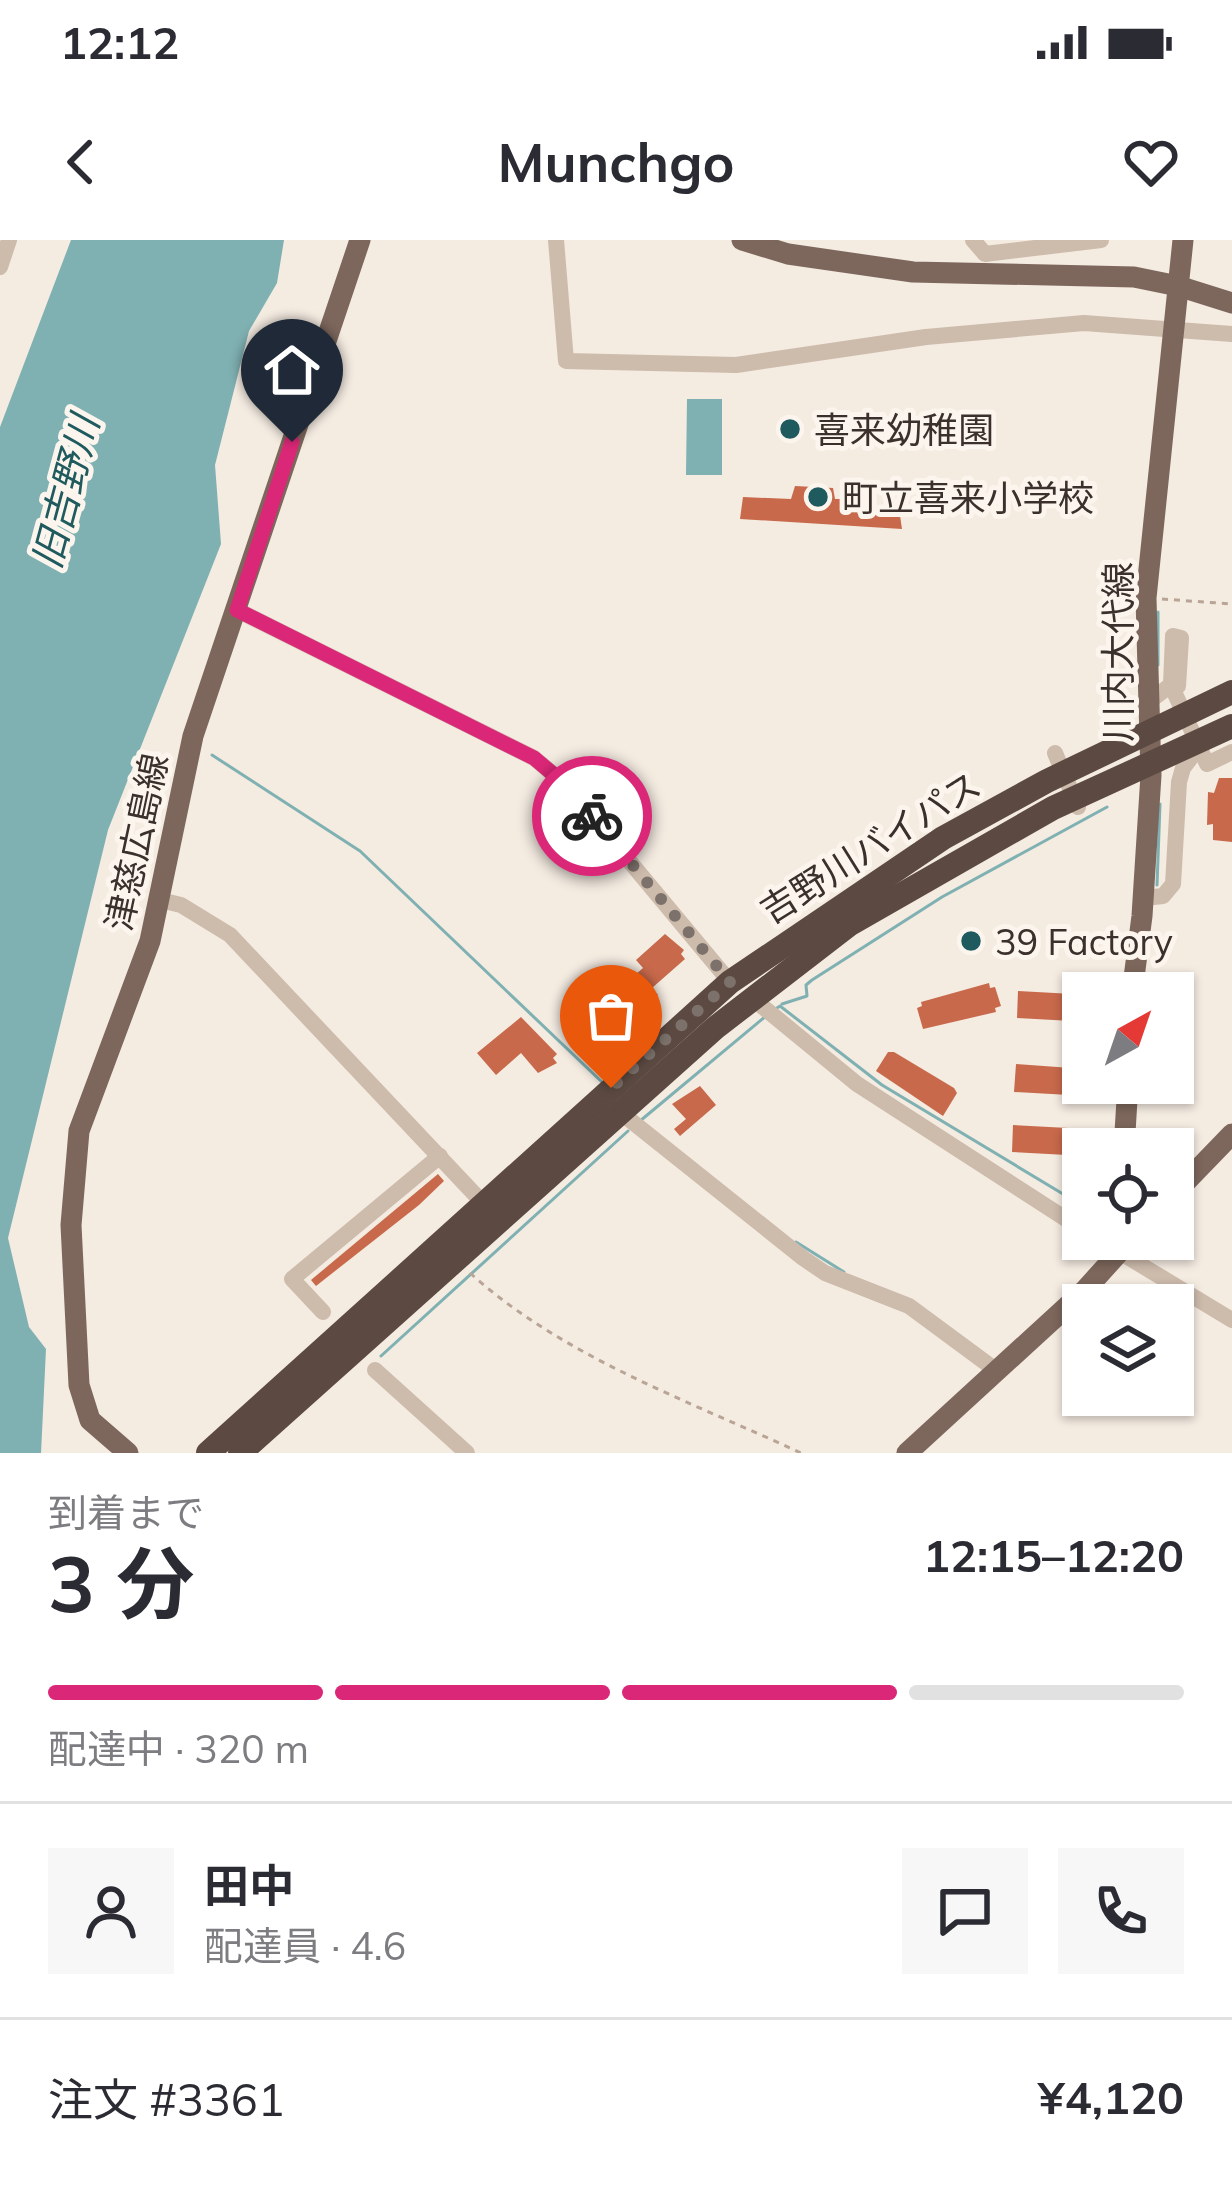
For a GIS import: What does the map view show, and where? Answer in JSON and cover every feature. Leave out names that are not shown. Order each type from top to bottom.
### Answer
[{"type":"highway","name":"吉野川バイパス","points":[[208,1453],[730,982],[943,838],[1146,718],[1232,692]]},
{"type":"highway","name":"吉野川バイパス","points":[[239,1453],[620,1112],[752,998],[850,924],[1054,808],[1220,731]]},
{"type":"main road","name":"津慈広島線","points":[[128,1453],[90,1420],[79,1385],[71,1225],[79,1131],[150,941],[193,736],[360,240]]},
{"type":"main road","points":[[742,240],[788,254],[913,272],[1134,278],[1232,303]]},
{"type":"main road","name":"川内大代線","points":[[1135,972],[1144,898],[1150,763],[1146,598],[1183,240]]},
{"type":"main road","points":[[1194,1173],[1232,1134]]},
{"type":"main road","points":[[907,1453],[1085,1290],[1109,1260]]},
{"type":"street","points":[[0,267],[9,240]]},
{"type":"street","points":[[556,240],[566,361],[736,365],[1084,323],[1232,334]]},
{"type":"street","points":[[973,240],[985,254],[1102,240]]},
{"type":"street","points":[[237,610],[534,758],[566,785],[730,982]]},
{"type":"street","points":[[1146,718],[1175,686],[1207,764],[1232,752]]},
{"type":"street","points":[[1144,898],[1163,896],[1173,884],[1183,768],[1220,731]]},
{"type":"street","points":[[1055,753],[1078,808]]},
{"type":"street","points":[[1198,780],[1232,763]]},
{"type":"street","points":[[160,900],[181,905],[230,935],[482,1202]]},
{"type":"street","points":[[752,998],[857,1084],[1062,1216]]},
{"type":"street","points":[[620,1112],[802,1258],[826,1273],[910,1306],[997,1371]]},
{"type":"street","points":[[323,1312],[292,1279],[440,1156]]},
{"type":"street","points":[[1147,1260],[1232,1320]]},
{"type":"street","points":[[375,1370],[467,1453]]},
{"type":"path","points":[[1146,598],[1232,604]]},
{"type":"path","points":[[457,1258],[482,1284],[615,1368],[801,1453]]},
{"type":"water","name":"旧吉野川","points":[[71,240],[284,240],[277,283],[249,331],[215,465],[221,544],[108,830],[8,1238],[29,1327],[46,1349],[41,1453],[0,1453],[0,427]]},
{"type":"water","points":[[687,399],[722,399],[722,475],[686,475]]},
{"type":"building","points":[[795,486],[833,488],[835,499],[856,499],[856,509],[899,509],[902,529],[740,519],[743,497],[791,499]]},
{"type":"building","points":[[1219,778],[1232,778],[1232,842],[1213,840],[1213,824],[1207,825],[1208,792],[1214,793]]},
{"type":"building","points":[[665,934],[684,950],[685,959],[652,988],[658,995],[612,1036],[597,1019],[607,1011],[601,1005],[643,968],[636,960]]},
{"type":"building","points":[[989,983],[1001,1006],[996,1012],[923,1029],[917,1008],[921,1002]]},
{"type":"building","points":[[1018,991],[1062,993],[1062,1020],[1017,1018]]},
{"type":"building","points":[[521,1017],[557,1054],[553,1058],[557,1063],[538,1073],[521,1053],[496,1075],[477,1053]]},
{"type":"building","points":[[888,1052],[954,1088],[957,1093],[943,1116],[876,1071]]},
{"type":"building","points":[[1016,1064],[1062,1067],[1062,1095],[1014,1092]]},
{"type":"building","points":[[700,1086],[716,1105],[680,1136],[674,1129],[686,1119],[672,1104]]},
{"type":"building","points":[[1013,1125],[1068,1128],[1062,1128],[1062,1155],[1012,1152]]},
{"type":"building","points":[[438,1174],[444,1181],[419,1205],[316,1286],[311,1280]]},
{"type":"waterway","points":[[1158,612],[1158,665]]},
{"type":"waterway","points":[[212,755],[360,851],[604,1084]]},
{"type":"waterway","points":[[1157,885],[1160,804]]},
{"type":"waterway","points":[[782,1004],[807,996],[806,985],[812,980],[942,897],[1107,807]]},
{"type":"waterway","points":[[774,1010],[780,1006],[882,1085],[1062,1193]]},
{"type":"waterway","points":[[640,1121],[766,1016]]},
{"type":"waterway","points":[[381,1356],[628,1131]]},
{"type":"waterway","points":[[796,1242],[844,1272]]},
{"type":"way so far","points":[[592,816],[730,982],[611,1088]]},
{"type":"place","name":"喜来幼稚園","points":[[790,429]]},
{"type":"place","name":"町立喜来小学校","points":[[818,497]]},
{"type":"place","name":"39 Factory","points":[[971,941]]},
{"type":"route","points":[[292,442],[237,610],[534,758],[592,816]]}]
